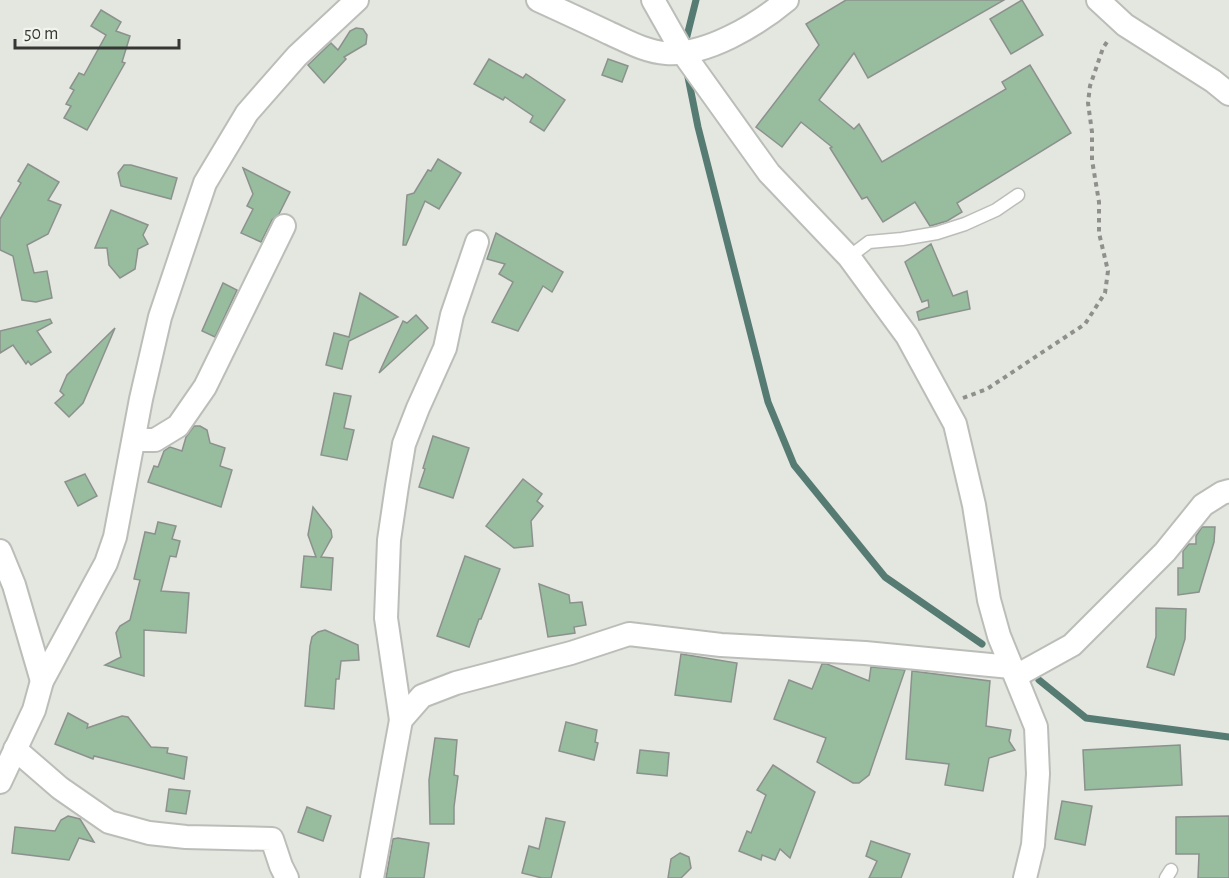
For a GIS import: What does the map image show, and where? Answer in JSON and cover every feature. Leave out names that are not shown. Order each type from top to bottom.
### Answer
[{"type":"street","points":[[0,782],[34,710],[42,681],[106,563],[115,537],[160,317],[205,183],[248,113],[297,56],[357,0]]},
{"type":"street","points":[[538,0],[643,48],[664,53],[683,53],[704,48],[740,32],[787,0]]},
{"type":"street","points":[[653,0],[683,53],[769,173],[849,257],[906,336],[955,424],[974,505],[989,600],[999,636],[1036,727],[1038,774],[1033,845],[1025,878]]},
{"type":"street","points":[[1098,0],[1121,21],[1213,81],[1229,94]]},
{"type":"street","points":[[134,440],[155,440],[178,426],[205,387],[284,226]]},
{"type":"street","points":[[372,878],[401,720],[386,618],[389,540],[397,486],[404,444],[445,348],[452,315],[477,242]]},
{"type":"street","points":[[401,720],[422,696],[456,682],[571,653],[629,634],[721,645],[865,653],[1013,671],[1072,645],[1165,552],[1203,505],[1229,491]]},
{"type":"street","points":[[0,551],[14,585],[42,681]]},
{"type":"street","points":[[15,749],[60,788],[109,822],[149,833],[186,837],[272,839],[280,866],[287,878]]},
{"type":"lane","points":[[849,257],[869,242],[902,240],[965,224],[996,210],[1018,195]]},
{"type":"path","points":[[945,404],[987,389],[1085,324],[1105,293],[1108,271],[1099,232],[1099,202],[1092,160],[1092,132],[1088,103],[1090,86],[1103,48],[1121,21]]},
{"type":"building","points":[[846,0],[1004,0],[868,78],[854,53],[819,100],[854,129],[859,124],[882,162],[1006,89],[1002,82],[1030,65],[1071,133],[957,203],[962,212],[947,221],[930,226],[915,202],[883,222],[867,197],[862,199],[830,148],[832,147],[801,122],[782,147],[756,127],[819,45],[806,24]]},
{"type":"building","points":[[1022,0],[1043,35],[1011,54],[990,19]]},
{"type":"building","points":[[101,10],[121,22],[116,31],[130,36],[122,62],[125,63],[87,130],[64,118],[71,106],[66,104],[74,90],[70,88],[79,73],[84,75],[106,35],[91,26]]},
{"type":"building","points":[[356,28],[363,29],[367,35],[366,44],[344,57],[346,59],[324,83],[308,65],[331,43],[338,50],[350,31]]},
{"type":"building","points":[[489,59],[523,78],[526,74],[565,100],[544,131],[530,122],[533,116],[505,97],[503,100],[474,84]]},
{"type":"building","points":[[608,59],[628,66],[622,82],[602,75]]},
{"type":"building","points":[[438,159],[461,173],[439,209],[425,201],[406,245],[403,245],[407,195],[414,193],[428,170],[431,171]]},
{"type":"building","points":[[28,164],[59,182],[48,200],[61,205],[48,234],[27,245],[34,273],[47,271],[52,298],[36,302],[22,300],[13,256],[0,250],[0,219],[21,183],[18,181]]},
{"type":"building","points":[[124,165],[177,178],[171,199],[121,186],[118,173]]},
{"type":"building","points":[[243,168],[290,192],[261,242],[241,233],[253,209],[247,206],[253,194]]},
{"type":"building","points":[[111,210],[148,225],[143,235],[148,244],[138,249],[135,269],[120,278],[109,265],[107,248],[95,248]]},
{"type":"building","points":[[496,233],[563,272],[552,292],[543,286],[518,331],[492,322],[513,282],[499,274],[505,264],[487,259]]},
{"type":"building","points":[[931,244],[953,296],[967,291],[970,309],[919,320],[917,312],[929,307],[928,300],[922,302],[905,262]]},
{"type":"building","points":[[223,283],[237,290],[215,337],[202,331]]},
{"type":"building","points":[[360,293],[398,317],[349,341],[342,369],[326,365],[334,333],[349,337]]},
{"type":"building","points":[[416,315],[428,328],[379,373],[403,321],[407,323]]},
{"type":"building","points":[[50,319],[52,323],[37,331],[51,352],[31,365],[28,361],[26,364],[13,345],[0,353],[0,331]]},
{"type":"building","points":[[115,328],[83,403],[69,417],[55,403],[64,395],[60,391],[67,375]]},
{"type":"building","points":[[334,393],[351,396],[344,428],[354,430],[347,460],[321,455]]},
{"type":"building","points":[[194,426],[207,430],[210,443],[225,448],[220,466],[232,470],[221,507],[148,482],[154,466],[158,467],[164,451],[170,447],[182,451],[186,437]]},
{"type":"building","points":[[433,436],[469,448],[453,498],[419,487]]},
{"type":"building","points":[[85,474],[97,496],[78,506],[65,482]]},
{"type":"building","points":[[523,479],[542,494],[537,501],[543,506],[531,521],[533,546],[514,548],[486,526]]},
{"type":"building","points":[[313,507],[331,530],[332,537],[321,557],[333,558],[331,590],[301,587],[304,556],[316,557],[308,535]]},
{"type":"building","points":[[158,522],[176,526],[172,539],[180,541],[176,557],[170,556],[161,591],[189,593],[186,633],[144,630],[144,676],[105,665],[121,657],[116,633],[120,626],[130,620],[140,580],[134,579],[145,532],[155,534]]},
{"type":"building","points":[[1202,527],[1215,527],[1214,542],[1199,592],[1178,595],[1178,568],[1183,568],[1183,551],[1189,544],[1196,544],[1196,536]]},
{"type":"building","points":[[465,556],[500,569],[469,647],[437,636]]},
{"type":"building","points":[[539,584],[569,595],[570,603],[582,602],[586,625],[574,627],[575,633],[548,637]]},
{"type":"building","points":[[1156,608],[1186,609],[1185,639],[1174,675],[1147,667],[1156,637]]},
{"type":"building","points":[[325,630],[358,645],[359,660],[341,661],[339,679],[336,679],[334,709],[305,706],[312,637]]},
{"type":"building","points":[[681,654],[737,663],[731,702],[675,695]]},
{"type":"building","points":[[822,664],[869,681],[871,667],[905,670],[869,775],[859,783],[853,783],[817,762],[826,738],[774,719],[789,680],[812,689]]},
{"type":"building","points":[[912,671],[990,681],[986,726],[1011,730],[1009,741],[1015,750],[989,758],[983,791],[945,785],[949,764],[906,759]]},
{"type":"building","points":[[68,713],[88,724],[87,728],[122,716],[128,717],[151,747],[168,748],[167,753],[187,757],[184,779],[94,756],[93,759],[55,744]]},
{"type":"building","points":[[566,722],[597,730],[595,742],[598,743],[594,760],[559,751]]},
{"type":"building","points":[[435,738],[457,740],[454,775],[458,776],[454,824],[430,824],[429,780]]},
{"type":"building","points":[[1180,745],[1182,785],[1085,790],[1083,750]]},
{"type":"building","points":[[640,750],[669,753],[667,776],[637,773]]},
{"type":"building","points":[[773,765],[815,792],[790,858],[780,849],[775,860],[762,855],[761,860],[739,851],[747,831],[751,833],[766,795],[757,790]]},
{"type":"building","points":[[169,789],[190,791],[186,814],[166,811]]},
{"type":"building","points":[[1062,801],[1092,806],[1085,845],[1055,839]]},
{"type":"building","points":[[307,807],[331,816],[323,841],[298,832]]},
{"type":"building","points":[[68,816],[80,819],[94,842],[79,838],[69,860],[12,853],[15,827],[55,831],[61,820]]},
{"type":"building","points":[[1229,816],[1229,878],[1198,878],[1199,854],[1176,854],[1176,817]]},
{"type":"building","points":[[546,818],[565,822],[551,878],[522,873],[529,846],[539,849]]},
{"type":"building","points":[[393,839],[429,843],[424,878],[386,878]]},
{"type":"building","points":[[871,841],[910,854],[901,878],[869,878],[877,861],[866,856]]},
{"type":"building","points":[[680,853],[689,857],[691,868],[681,878],[668,878],[671,859]]},
{"type":"waterway","points":[[685,44],[696,0]]},
{"type":"waterway","points":[[687,72],[698,127],[768,402],[794,465],[885,577],[982,644]]},
{"type":"waterway","points":[[1039,680],[1086,718],[1229,737]]}]
